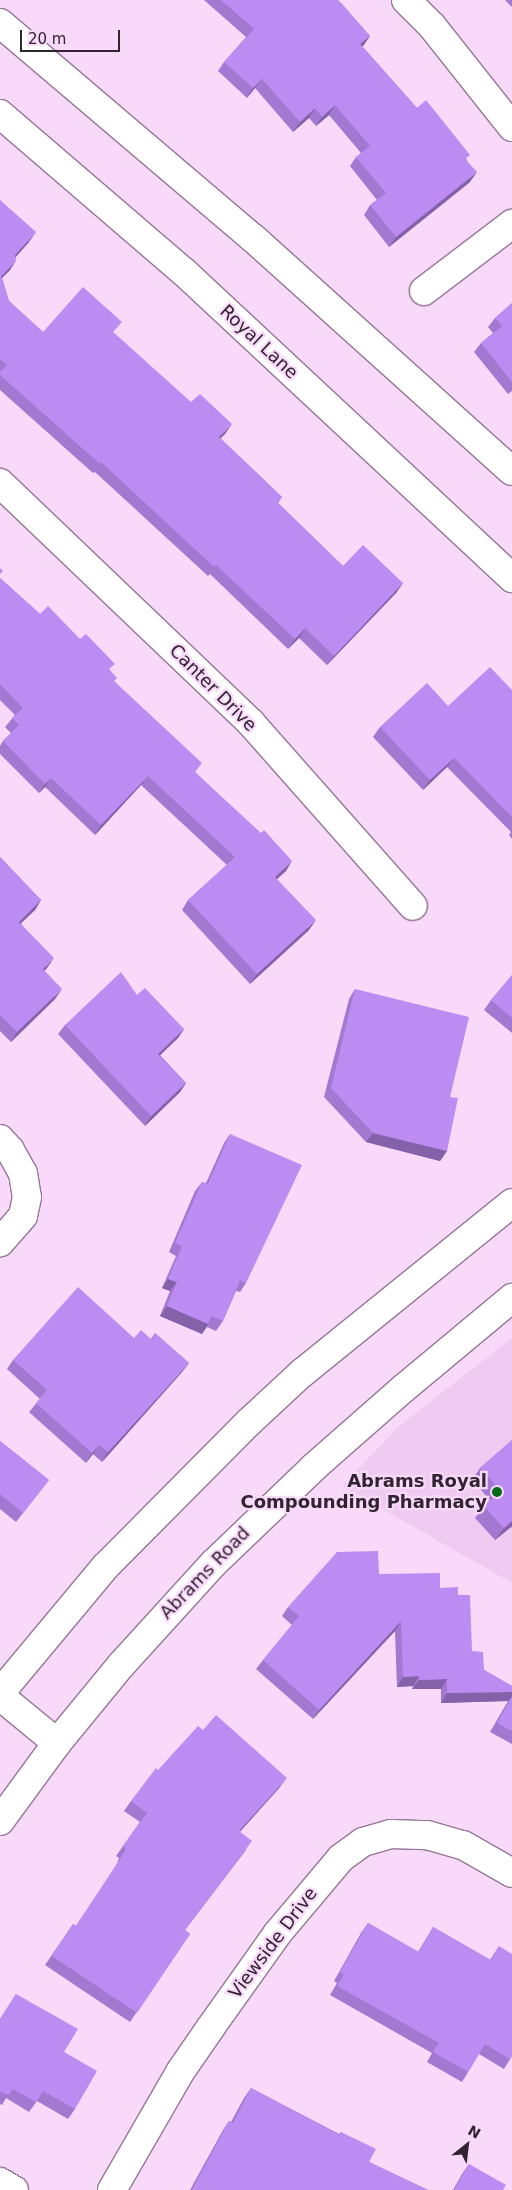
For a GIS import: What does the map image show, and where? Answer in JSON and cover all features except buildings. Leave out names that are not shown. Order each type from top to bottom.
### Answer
[{"type":"main road","points":[[406,0],[432,26],[512,127]]},
{"type":"main road","points":[[0,23],[253,238],[512,471]]},
{"type":"main road","name":"Royal Lane","points":[[0,114],[184,272],[512,578]]},
{"type":"main road","points":[[424,291],[512,224]]},
{"type":"main road","name":"Canter Drive","points":[[0,483],[251,723],[413,906]]},
{"type":"main road","points":[[0,1139],[10,1150],[23,1173],[27,1197],[23,1216],[0,1242]]},
{"type":"main road","points":[[57,1743],[0,1694],[106,1566],[249,1422],[302,1373],[512,1204]]},
{"type":"main road","name":"Abrams Road","points":[[0,1821],[57,1743],[167,1613],[259,1517],[404,1388],[512,1298]]},
{"type":"main road","name":"Viewside Drive","points":[[112,2190],[180,2072],[211,2027],[277,1934],[341,1858],[363,1842],[391,1834],[427,1835],[463,1845],[512,1873]]},
{"type":"main road","points":[[0,2182],[14,2190]]},
{"type":"shaded area","points":[[512,1338],[512,1583],[342,1486],[399,1426]]},
{"type":"place","name":"Abrams Royal Compounding Pharmacy","points":[[497,1492]]}]
